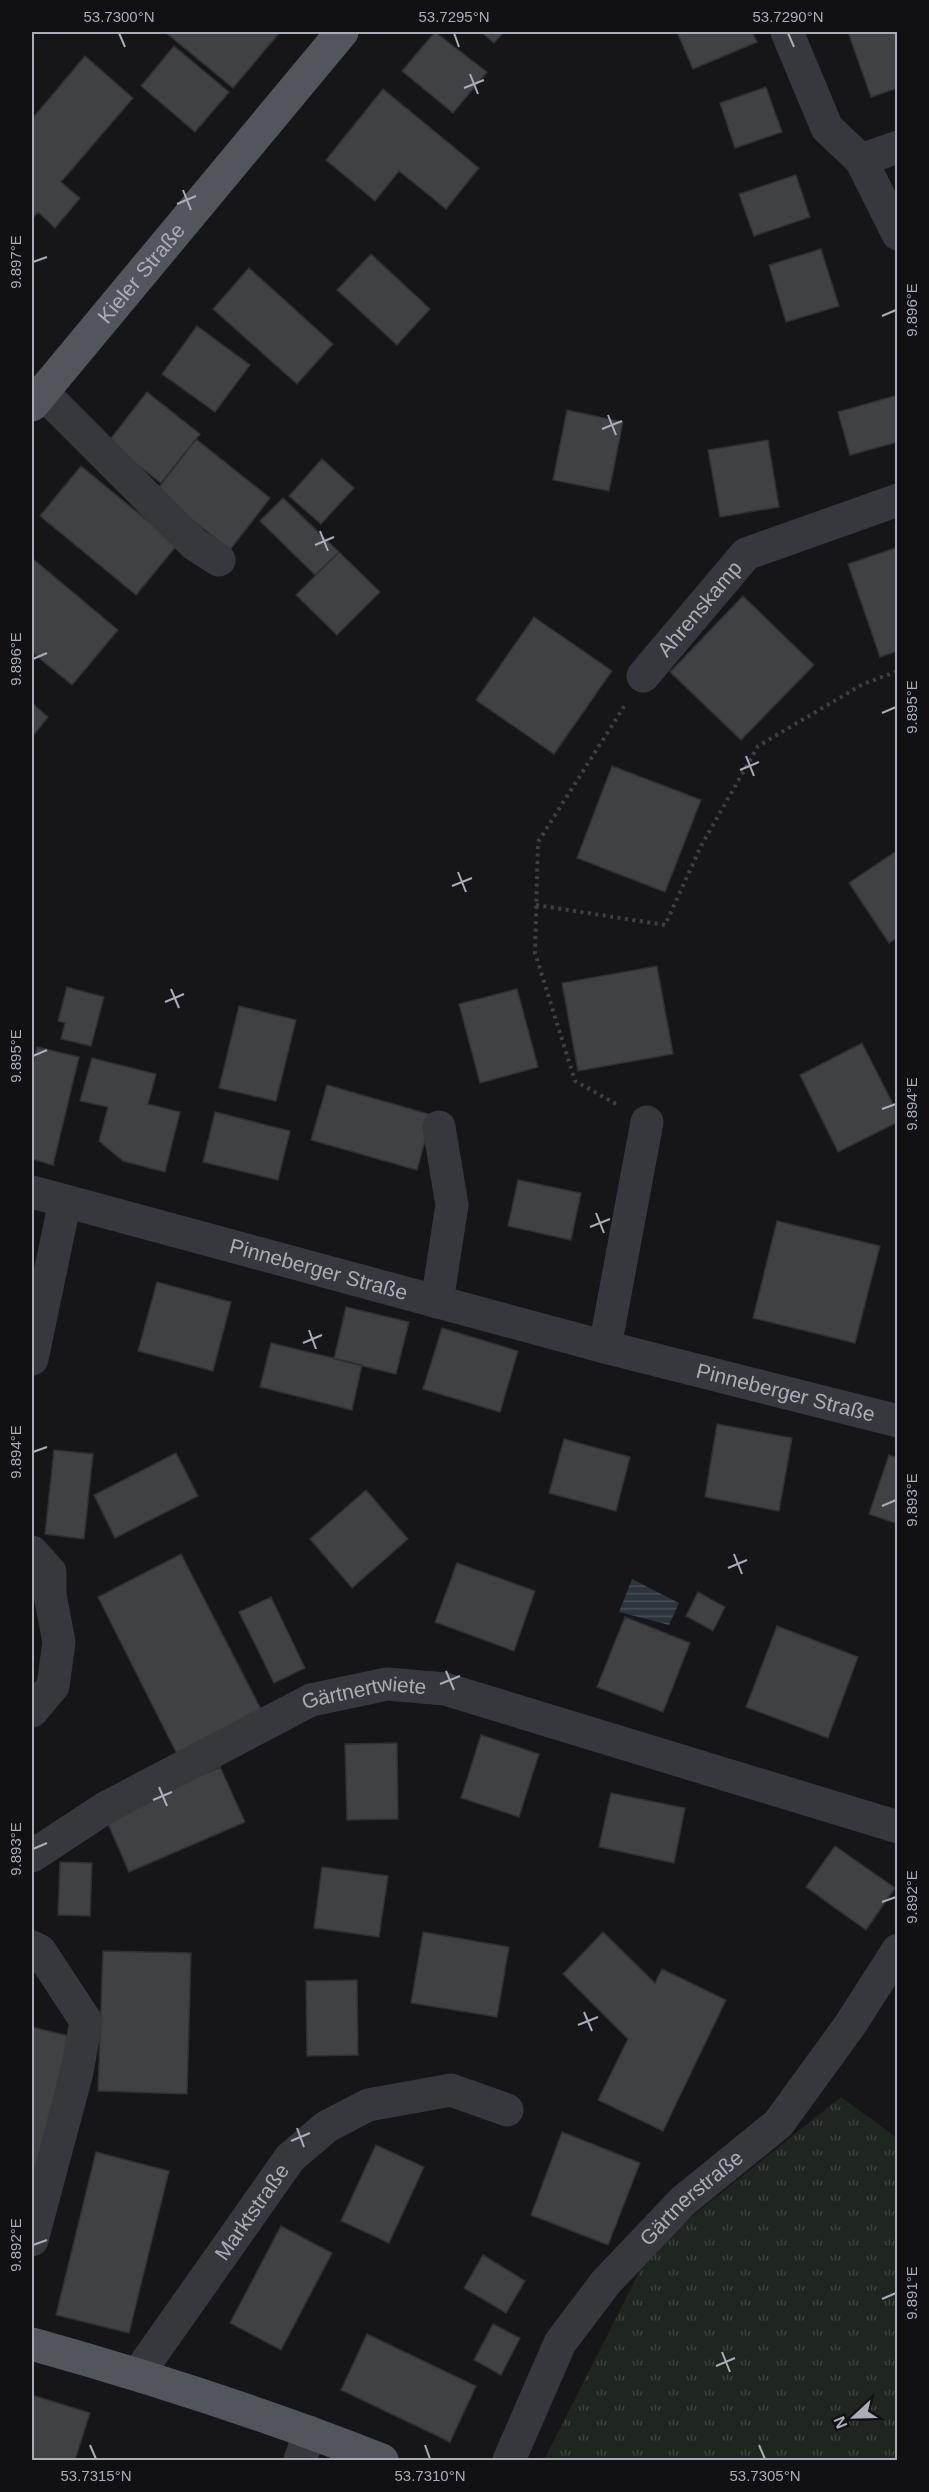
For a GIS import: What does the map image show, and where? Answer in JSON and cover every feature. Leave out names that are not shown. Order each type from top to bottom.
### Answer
[{"type":"main road","name":"Kieler Straße","points":[[37,399],[342,32]]},
{"type":"main road","points":[[32,2344],[138,2374],[305,2446],[382,2460]]},
{"type":"street","points":[[787,32],[827,128],[861,160],[897,234]]},
{"type":"street","points":[[861,160],[897,147]]},
{"type":"street","points":[[37,399],[195,544],[219,560]]},
{"type":"street","name":"Ahrenskamp","points":[[643,676],[746,554],[897,500]]},
{"type":"street","points":[[604,1347],[647,1122]]},
{"type":"street","points":[[437,1302],[452,1205],[440,1127]]},
{"type":"street","name":"Pinneberger Straße","points":[[32,1192],[604,1347],[897,1421]]},
{"type":"street","points":[[32,1359],[65,1201]]},
{"type":"street","points":[[32,1552],[51,1572],[50,1595],[59,1642],[38,1695]]},
{"type":"street","name":"Gärtnertwiete","points":[[32,1856],[105,1808],[311,1700],[387,1684],[445,1689],[897,1827]]},
{"type":"street","points":[[32,1947],[40,1951],[86,2021],[77,2072],[32,2240]]},
{"type":"street","name":"Gärtnerstraße","points":[[509,2460],[560,2343],[606,2282],[683,2201],[778,2124],[850,2025],[897,1950]]},
{"type":"street","name":"Marktstraße","points":[[138,2374],[290,2158],[326,2127],[368,2105],[451,2090],[507,2110]]},
{"type":"path","points":[[536,905],[665,925],[701,846],[758,746],[863,684],[897,671]]},
{"type":"path","points":[[643,676],[538,842],[535,953],[575,1081],[647,1122]]},
{"type":"green space","points":[[841,2097],[897,2138],[897,2460],[544,2460],[651,2249]]},
{"type":"shaded area","points":[[632,1579],[679,1603],[669,1625],[619,1612]]},
{"type":"building","points":[[165,32],[280,32],[233,88]]},
{"type":"building","points":[[435,32],[487,72],[453,113],[402,71]]},
{"type":"building","points":[[481,32],[504,32],[494,43]]},
{"type":"building","points":[[677,32],[752,32],[757,42],[693,69]]},
{"type":"building","points":[[848,32],[898,32],[898,88],[871,97]]},
{"type":"building","points":[[174,46],[229,92],[195,132],[141,86]]},
{"type":"building","points":[[85,56],[133,98],[61,182],[80,198],[55,228],[38,212],[32,219],[32,119]]},
{"type":"building","points":[[766,87],[782,132],[735,148],[720,103]]},
{"type":"building","points":[[383,89],[479,168],[446,209],[399,171],[375,201],[326,160]]},
{"type":"building","points":[[796,175],[810,217],[754,236],[739,194]]},
{"type":"building","points":[[821,249],[839,306],[786,322],[769,265]]},
{"type":"building","points":[[371,254],[430,309],[397,345],[337,290]]},
{"type":"building","points":[[249,268],[333,344],[297,384],[213,309]]},
{"type":"building","points":[[197,326],[250,365],[215,412],[162,374]]},
{"type":"building","points":[[147,392],[200,434],[161,483],[108,442]]},
{"type":"building","points":[[898,395],[898,442],[850,455],[838,412]]},
{"type":"building","points":[[567,410],[623,422],[609,491],[553,480]]},
{"type":"building","points":[[196,439],[270,498],[230,550],[156,491]]},
{"type":"building","points":[[768,440],[779,507],[720,517],[708,450]]},
{"type":"building","points":[[322,459],[354,488],[321,524],[289,496]]},
{"type":"building","points":[[81,466],[177,545],[136,595],[40,516]]},
{"type":"building","points":[[283,498],[339,552],[315,575],[260,521]]},
{"type":"building","points":[[898,547],[898,651],[880,657],[848,564]]},
{"type":"building","points":[[339,552],[380,592],[337,635],[296,595]]},
{"type":"building","points":[[32,558],[118,630],[72,685],[32,652]]},
{"type":"building","points":[[743,596],[814,665],[741,740],[670,672]]},
{"type":"building","points":[[534,617],[612,671],[554,754],[476,700]]},
{"type":"building","points":[[32,703],[48,717],[32,737]]},
{"type":"building","points":[[612,766],[701,800],[665,892],[577,858]]},
{"type":"building","points":[[898,850],[898,937],[889,943],[849,883]]},
{"type":"building","points":[[657,966],[673,1054],[578,1071],[562,983]]},
{"type":"building","points":[[67,987],[104,997],[91,1046],[61,1039],[65,1023],[58,1021]]},
{"type":"building","points":[[517,989],[538,1067],[480,1083],[459,1004]]},
{"type":"building","points":[[239,1006],[296,1020],[276,1101],[219,1088]]},
{"type":"building","points":[[862,1043],[898,1114],[898,1122],[838,1152],[800,1075]]},
{"type":"building","points":[[37,1047],[79,1057],[53,1165],[32,1159],[32,1069]]},
{"type":"building","points":[[92,1058],[156,1074],[148,1104],[180,1112],[165,1172],[123,1161],[99,1141],[108,1107],[80,1101]]},
{"type":"building","points":[[327,1085],[432,1115],[417,1170],[311,1140]]},
{"type":"building","points":[[215,1112],[290,1131],[278,1180],[203,1162]]},
{"type":"building","points":[[518,1180],[581,1193],[571,1240],[508,1226]]},
{"type":"building","points":[[777,1221],[880,1246],[855,1343],[753,1318]]},
{"type":"building","points":[[157,1282],[231,1302],[213,1371],[138,1351]]},
{"type":"building","points":[[346,1307],[409,1322],[396,1374],[334,1359]]},
{"type":"building","points":[[442,1328],[518,1351],[500,1412],[423,1389]]},
{"type":"building","points":[[271,1343],[362,1365],[352,1410],[260,1387]]},
{"type":"building","points":[[717,1424],[792,1438],[779,1511],[705,1497]]},
{"type":"building","points":[[564,1439],[630,1457],[616,1511],[549,1493]]},
{"type":"building","points":[[54,1450],[93,1454],[84,1539],[45,1534]]},
{"type":"building","points":[[176,1453],[198,1496],[115,1538],[94,1495]]},
{"type":"building","points":[[889,1455],[898,1458],[898,1524],[869,1514]]},
{"type":"building","points":[[366,1490],[408,1539],[352,1588],[310,1539]]},
{"type":"building","points":[[181,1554],[263,1713],[178,1756],[98,1597]]},
{"type":"building","points":[[457,1563],[535,1591],[514,1651],[435,1622]]},
{"type":"building","points":[[698,1592],[725,1607],[713,1631],[686,1616]]},
{"type":"building","points":[[271,1597],[305,1668],[274,1683],[239,1612]]},
{"type":"building","points":[[625,1617],[690,1643],[663,1712],[597,1687]]},
{"type":"building","points":[[777,1626],[858,1657],[828,1738],[746,1707]]},
{"type":"building","points":[[481,1735],[539,1754],[519,1817],[461,1798]]},
{"type":"building","points":[[397,1743],[398,1819],[347,1820],[345,1744]]},
{"type":"building","points":[[220,1767],[245,1822],[129,1872],[105,1817]]},
{"type":"building","points":[[611,1793],[685,1808],[674,1863],[599,1847]]},
{"type":"building","points":[[835,1846],[895,1888],[866,1930],[806,1887]]},
{"type":"building","points":[[60,1862],[92,1863],[90,1916],[58,1915]]},
{"type":"building","points":[[322,1867],[388,1876],[379,1937],[314,1928]]},
{"type":"building","points":[[423,1932],[509,1947],[497,2017],[411,2003]]},
{"type":"building","points":[[603,1932],[655,1983],[662,1969],[726,2000],[663,2131],[598,2100],[628,2039],[563,1974]]},
{"type":"building","points":[[103,1951],[191,1953],[187,2094],[98,2091]]},
{"type":"building","points":[[357,1980],[358,2055],[307,2056],[306,1981]]},
{"type":"building","points":[[32,2027],[69,2036],[32,2192]]},
{"type":"building","points":[[562,2132],[640,2163],[608,2245],[531,2215]]},
{"type":"building","points":[[376,2145],[424,2167],[389,2243],[341,2221]]},
{"type":"building","points":[[96,2152],[169,2171],[129,2333],[56,2315]]},
{"type":"building","points":[[281,2226],[332,2253],[281,2350],[230,2323]]},
{"type":"building","points":[[483,2255],[525,2281],[506,2313],[464,2288]]},
{"type":"building","points":[[493,2324],[520,2338],[501,2375],[474,2360]]},
{"type":"building","points":[[367,2334],[476,2386],[450,2442],[341,2390]]},
{"type":"building","points":[[32,2395],[90,2413],[75,2460],[32,2460]]}]
